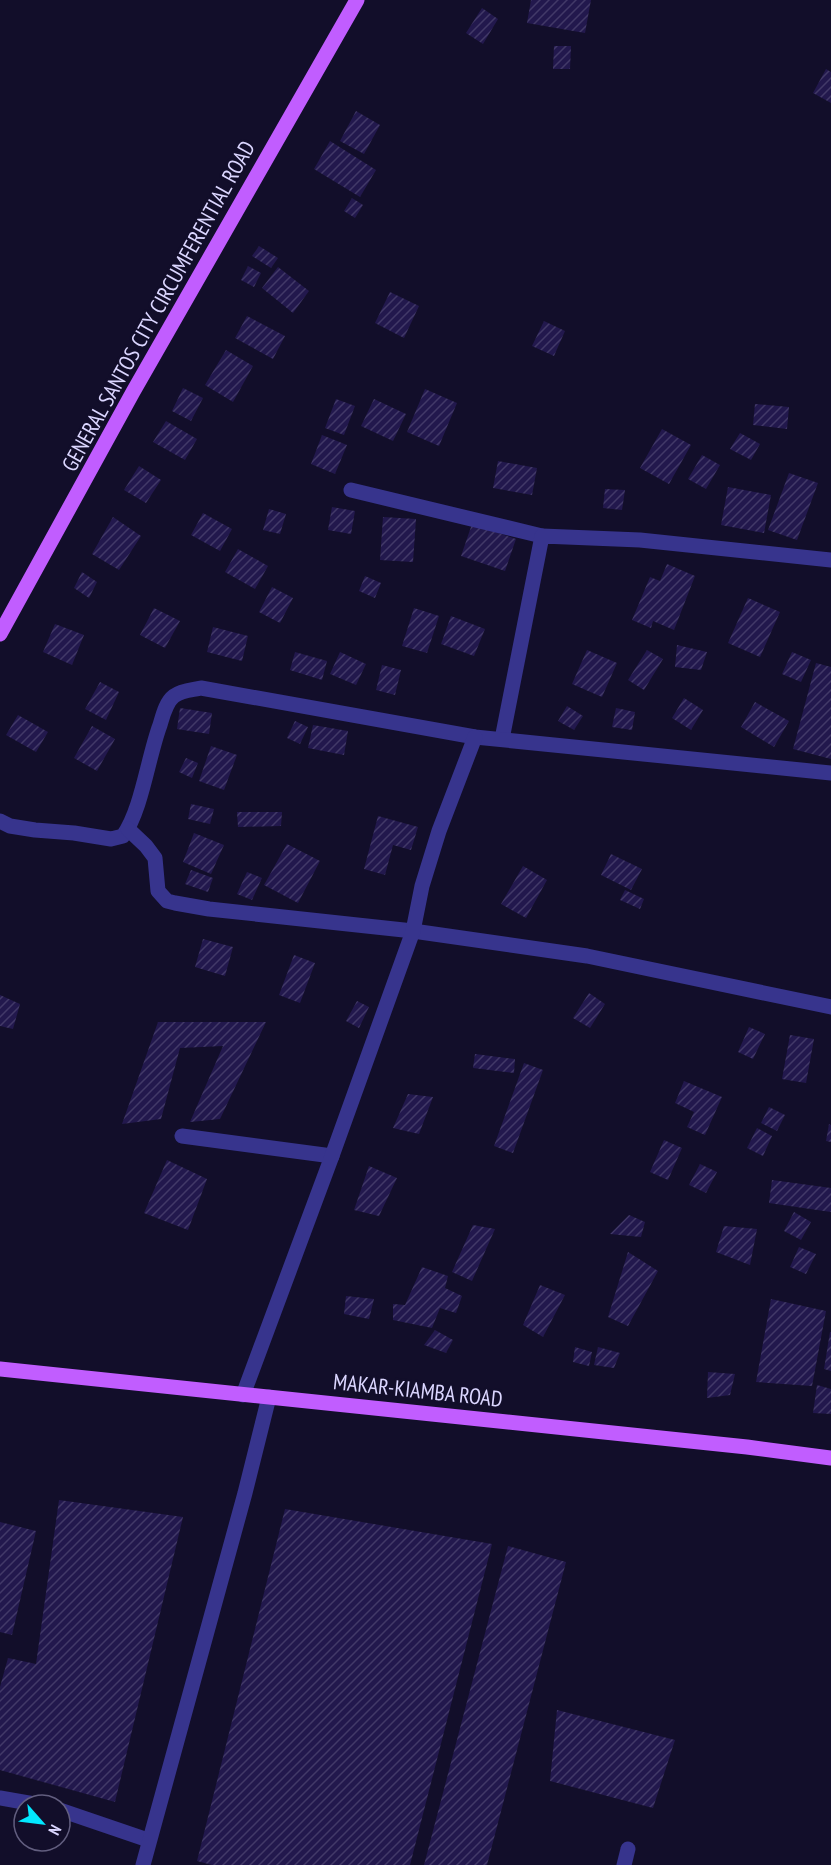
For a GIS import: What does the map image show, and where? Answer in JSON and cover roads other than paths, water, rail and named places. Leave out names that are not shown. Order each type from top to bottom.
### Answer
[{"type":"main road","name":"GENERAL SANTOS CITY CIRCUMFERENTIAL ROAD","points":[[0,634],[134,392],[357,0]]},
{"type":"main road","name":"MAKAR-KIAMBA ROAD","points":[[0,1369],[747,1447],[831,1458]]},
{"type":"street","points":[[351,490],[543,536],[640,540],[831,560]]},
{"type":"street","points":[[502,739],[543,536]]},
{"type":"street","points":[[0,821],[10,826],[35,830],[111,839],[123,836],[128,829],[167,704],[175,695],[201,688],[475,737],[831,773]]},
{"type":"street","points":[[243,1395],[413,931],[422,886],[439,831],[475,737]]},
{"type":"street","points":[[128,829],[155,858],[158,891],[167,901],[210,909],[413,931],[587,956],[831,1007]]},
{"type":"street","points":[[182,1136],[332,1156]]},
{"type":"street","points":[[143,1865],[269,1397]]},
{"type":"street","points":[[72,1814],[148,1840]]},
{"type":"street","points":[[624,1865],[628,1849]]}]
